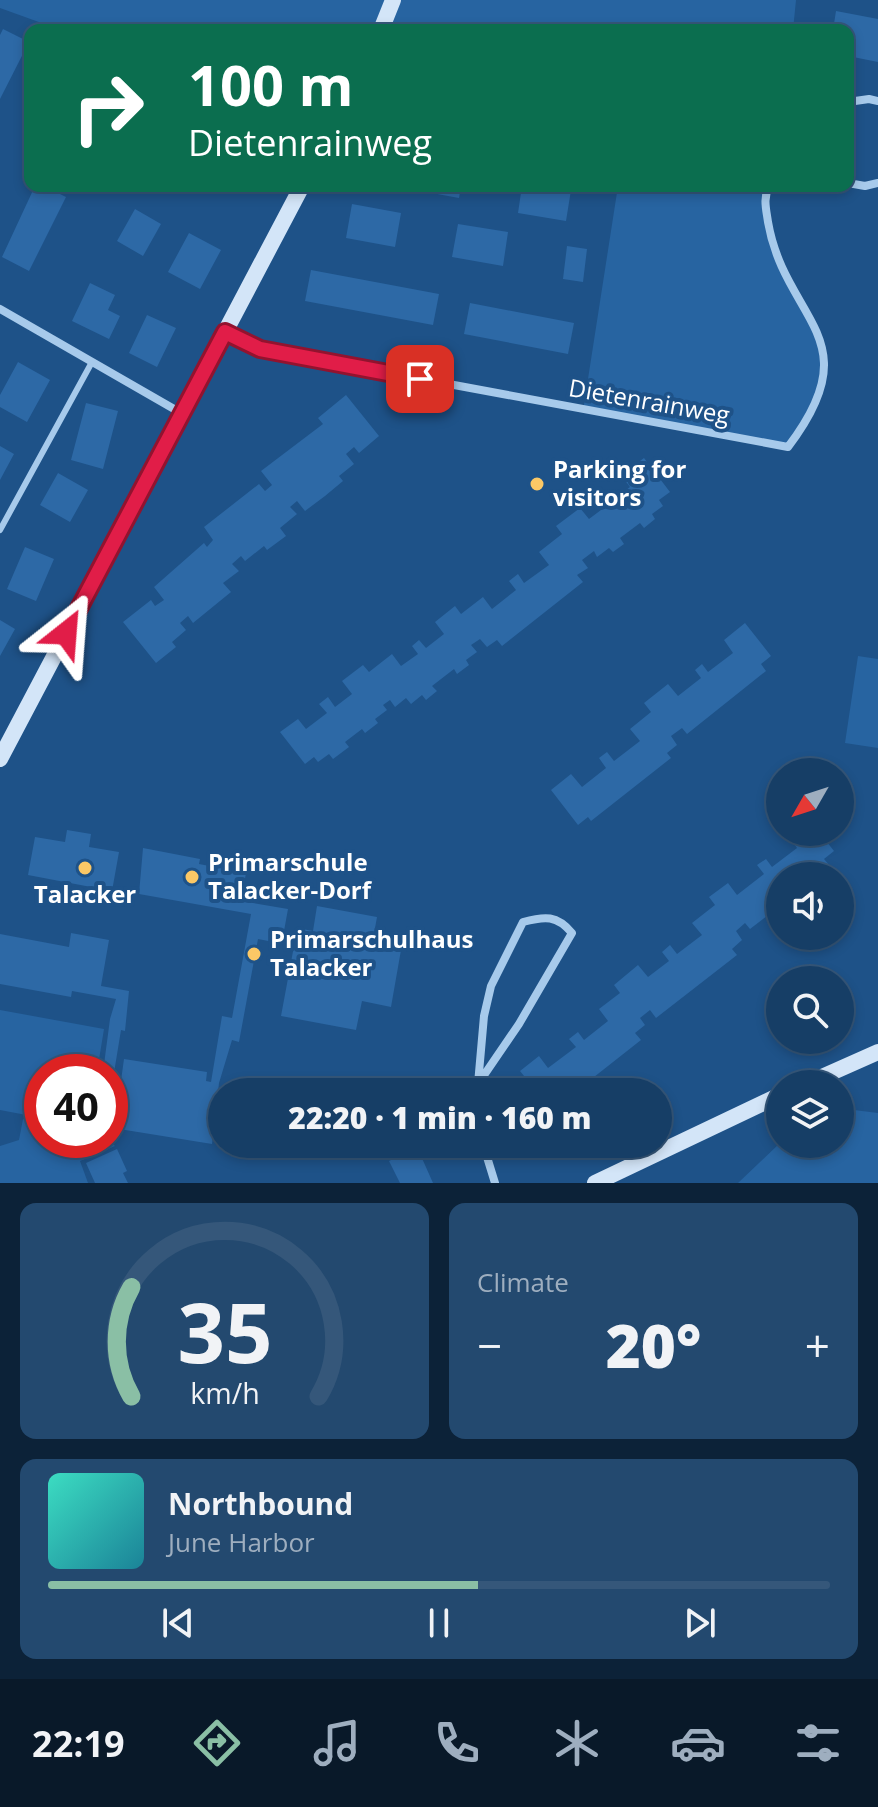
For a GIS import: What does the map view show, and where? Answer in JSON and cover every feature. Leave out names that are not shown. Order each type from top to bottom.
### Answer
[{"type":"street","points":[[383,24],[393,0]]},
{"type":"street","points":[[854,101],[878,101]]},
{"type":"street","points":[[854,184],[865,186],[878,183]]},
{"type":"street","points":[[0,759],[299,192]]},
{"type":"street","name":"Dietenrainweg","points":[[225,332],[260,349],[788,447],[817,402],[824,377],[822,341],[773,250],[764,198],[766,192]]},
{"type":"street","points":[[0,309],[181,413]]},
{"type":"street","points":[[545,916],[562,921],[572,933],[478,1088],[484,1016],[491,986],[523,922],[545,916]]},
{"type":"street","points":[[838,1070],[878,1052]]},
{"type":"street","points":[[595,1183],[766,1102]]},
{"type":"street","points":[[487,1158],[495,1183]]},
{"type":"lane","points":[[0,530],[92,362]]},
{"type":"shaded area","points":[[0,0],[796,0],[794,24],[44,24],[0,8]]},
{"type":"shaded area","points":[[617,192],[768,192],[764,209],[768,232],[777,256],[815,328],[823,352],[822,383],[788,447],[583,411]]},
{"type":"shaded area","points":[[858,656],[878,659],[878,748],[845,743]]},
{"type":"shaded area","points":[[0,1010],[104,1029],[100,1054],[24,1054],[24,1115],[0,1110]]},
{"type":"shaded area","points":[[854,1110],[878,1113],[878,1183],[738,1183],[766,1156],[854,1158]]},
{"type":"shaded area","points":[[24,1119],[24,1158],[87,1158],[80,1161],[88,1183],[0,1183],[0,1146],[19,1140]]},
{"type":"building","points":[[836,11],[878,19],[878,62],[854,57],[854,24],[834,24]]},
{"type":"building","points":[[3,29],[24,40],[24,52],[0,99],[0,35]]},
{"type":"building","points":[[32,192],[56,192],[66,197],[29,271],[2,257]]},
{"type":"building","points":[[426,192],[460,192],[459,198]]},
{"type":"building","points":[[521,192],[571,192],[566,221],[518,213]]},
{"type":"building","points":[[352,204],[401,213],[395,247],[346,238]]},
{"type":"building","points":[[135,209],[161,224],[143,256],[117,241]]},
{"type":"building","points":[[458,224],[508,232],[503,266],[452,257]]},
{"type":"building","points":[[189,233],[221,250],[200,289],[168,272]]},
{"type":"building","points":[[567,246],[587,249],[583,282],[563,279]]},
{"type":"building","points":[[311,270],[439,294],[433,325],[305,301]]},
{"type":"building","points":[[90,283],[115,295],[108,310],[120,316],[109,339],[72,321]]},
{"type":"building","points":[[470,303],[574,323],[568,354],[464,334]]},
{"type":"building","points":[[147,315],[176,328],[157,367],[129,353]]},
{"type":"building","points":[[18,362],[50,380],[27,422],[0,407],[0,395]]},
{"type":"building","points":[[346,395],[379,436],[359,453],[354,447],[346,454],[354,464],[339,476],[343,481],[325,496],[305,511],[297,501],[290,507],[297,514],[280,528],[286,536],[267,550],[264,546],[245,561],[241,556],[232,564],[239,571],[223,583],[231,592],[193,623],[188,616],[180,623],[186,630],[172,642],[176,647],[156,663],[123,622],[151,600],[155,606],[164,600],[154,587],[204,543],[207,547],[213,540],[204,527],[259,484],[265,491],[272,485],[261,471],[323,424],[318,418]]},
{"type":"building","points":[[86,403],[118,411],[103,469],[71,460]]},
{"type":"building","points":[[0,446],[14,454],[0,480]]},
{"type":"building","points":[[644,458],[670,492],[659,500],[663,506],[652,514],[655,519],[644,528],[640,523],[620,538],[624,544],[613,552],[609,548],[597,557],[594,551],[582,560],[588,568],[577,575],[583,582],[502,646],[497,640],[487,647],[480,639],[471,645],[477,652],[466,660],[469,665],[457,674],[454,669],[432,686],[437,691],[426,700],[422,695],[411,704],[406,698],[395,707],[390,700],[383,705],[387,710],[375,719],[378,723],[365,733],[362,729],[345,742],[349,747],[333,759],[329,754],[318,762],[314,757],[305,764],[280,732],[298,719],[306,729],[327,713],[319,704],[328,697],[335,707],[352,694],[342,681],[363,665],[369,672],[392,654],[401,666],[418,654],[412,646],[419,640],[426,648],[444,634],[435,622],[455,606],[461,614],[483,597],[492,609],[516,590],[509,581],[518,574],[524,583],[549,565],[539,552],[562,534],[556,526],[580,508],[589,519],[605,507],[598,498],[607,492],[613,500],[630,487],[621,475]]},
{"type":"building","points":[[58,473],[88,490],[70,522],[40,505]]},
{"type":"building","points":[[25,547],[54,559],[36,601],[7,589]]},
{"type":"building","points":[[0,620],[15,629],[0,656]]},
{"type":"building","points":[[745,623],[771,656],[761,664],[766,671],[687,734],[682,728],[671,736],[677,745],[667,753],[671,758],[591,821],[588,817],[578,825],[551,790],[571,774],[582,787],[606,768],[599,758],[607,752],[614,761],[640,741],[630,729],[651,712],[644,703],[668,684],[678,696],[701,678],[695,670],[702,664],[708,672],[733,653],[724,640]]},
{"type":"building","points":[[67,830],[91,834],[89,847],[119,852],[112,891],[28,875],[35,837],[65,842]]},
{"type":"building","points":[[796,846],[830,846],[834,851],[824,859],[827,862],[779,862],[797,848]]},
{"type":"building","points":[[143,848],[200,859],[199,864],[246,873],[241,901],[288,909],[284,931],[296,934],[297,928],[313,931],[317,906],[377,917],[372,945],[401,950],[391,1007],[362,1001],[356,1030],[281,1016],[294,946],[258,939],[239,1042],[232,1040],[221,1078],[212,1078],[222,1016],[232,1018],[251,914],[139,894]]},
{"type":"building","points":[[766,859],[766,917],[750,929],[745,923],[736,931],[742,940],[732,949],[737,955],[656,1018],[650,1010],[640,1018],[645,1025],[635,1033],[641,1040],[593,1078],[526,1078],[520,1071],[539,1056],[548,1068],[576,1047],[569,1039],[578,1032],[584,1040],[608,1021],[599,1009],[620,993],[614,985],[638,965],[648,977],[669,961],[662,952],[670,945],[677,954],[702,935],[692,923],[715,905],[709,897],[728,883],[737,895],[764,874],[757,865]]},
{"type":"building","points":[[71,933],[109,940],[101,986],[129,991],[125,1031],[121,1030],[117,1054],[105,1054],[116,999],[72,991],[71,997],[0,984],[0,934],[69,947]]},
{"type":"building","points":[[128,1060],[207,1072],[208,1143],[128,1130]]},
{"type":"building","points":[[97,1158],[121,1158],[128,1183],[95,1183],[86,1163]]},
{"type":"building","points":[[395,1158],[422,1158],[433,1183],[400,1183],[389,1161]]},
{"type":"place","name":"Parking for visitors","points":[[537,484]]},
{"type":"place","name":"Talacker","points":[[85,868]]},
{"type":"place","name":"Primarschule Talacker-Dorf","points":[[192,877]]},
{"type":"place","name":"Primarschulhaus Talacker","points":[[254,954]]},
{"type":"route","points":[[66,633],[225,332],[260,349],[420,379]]}]
